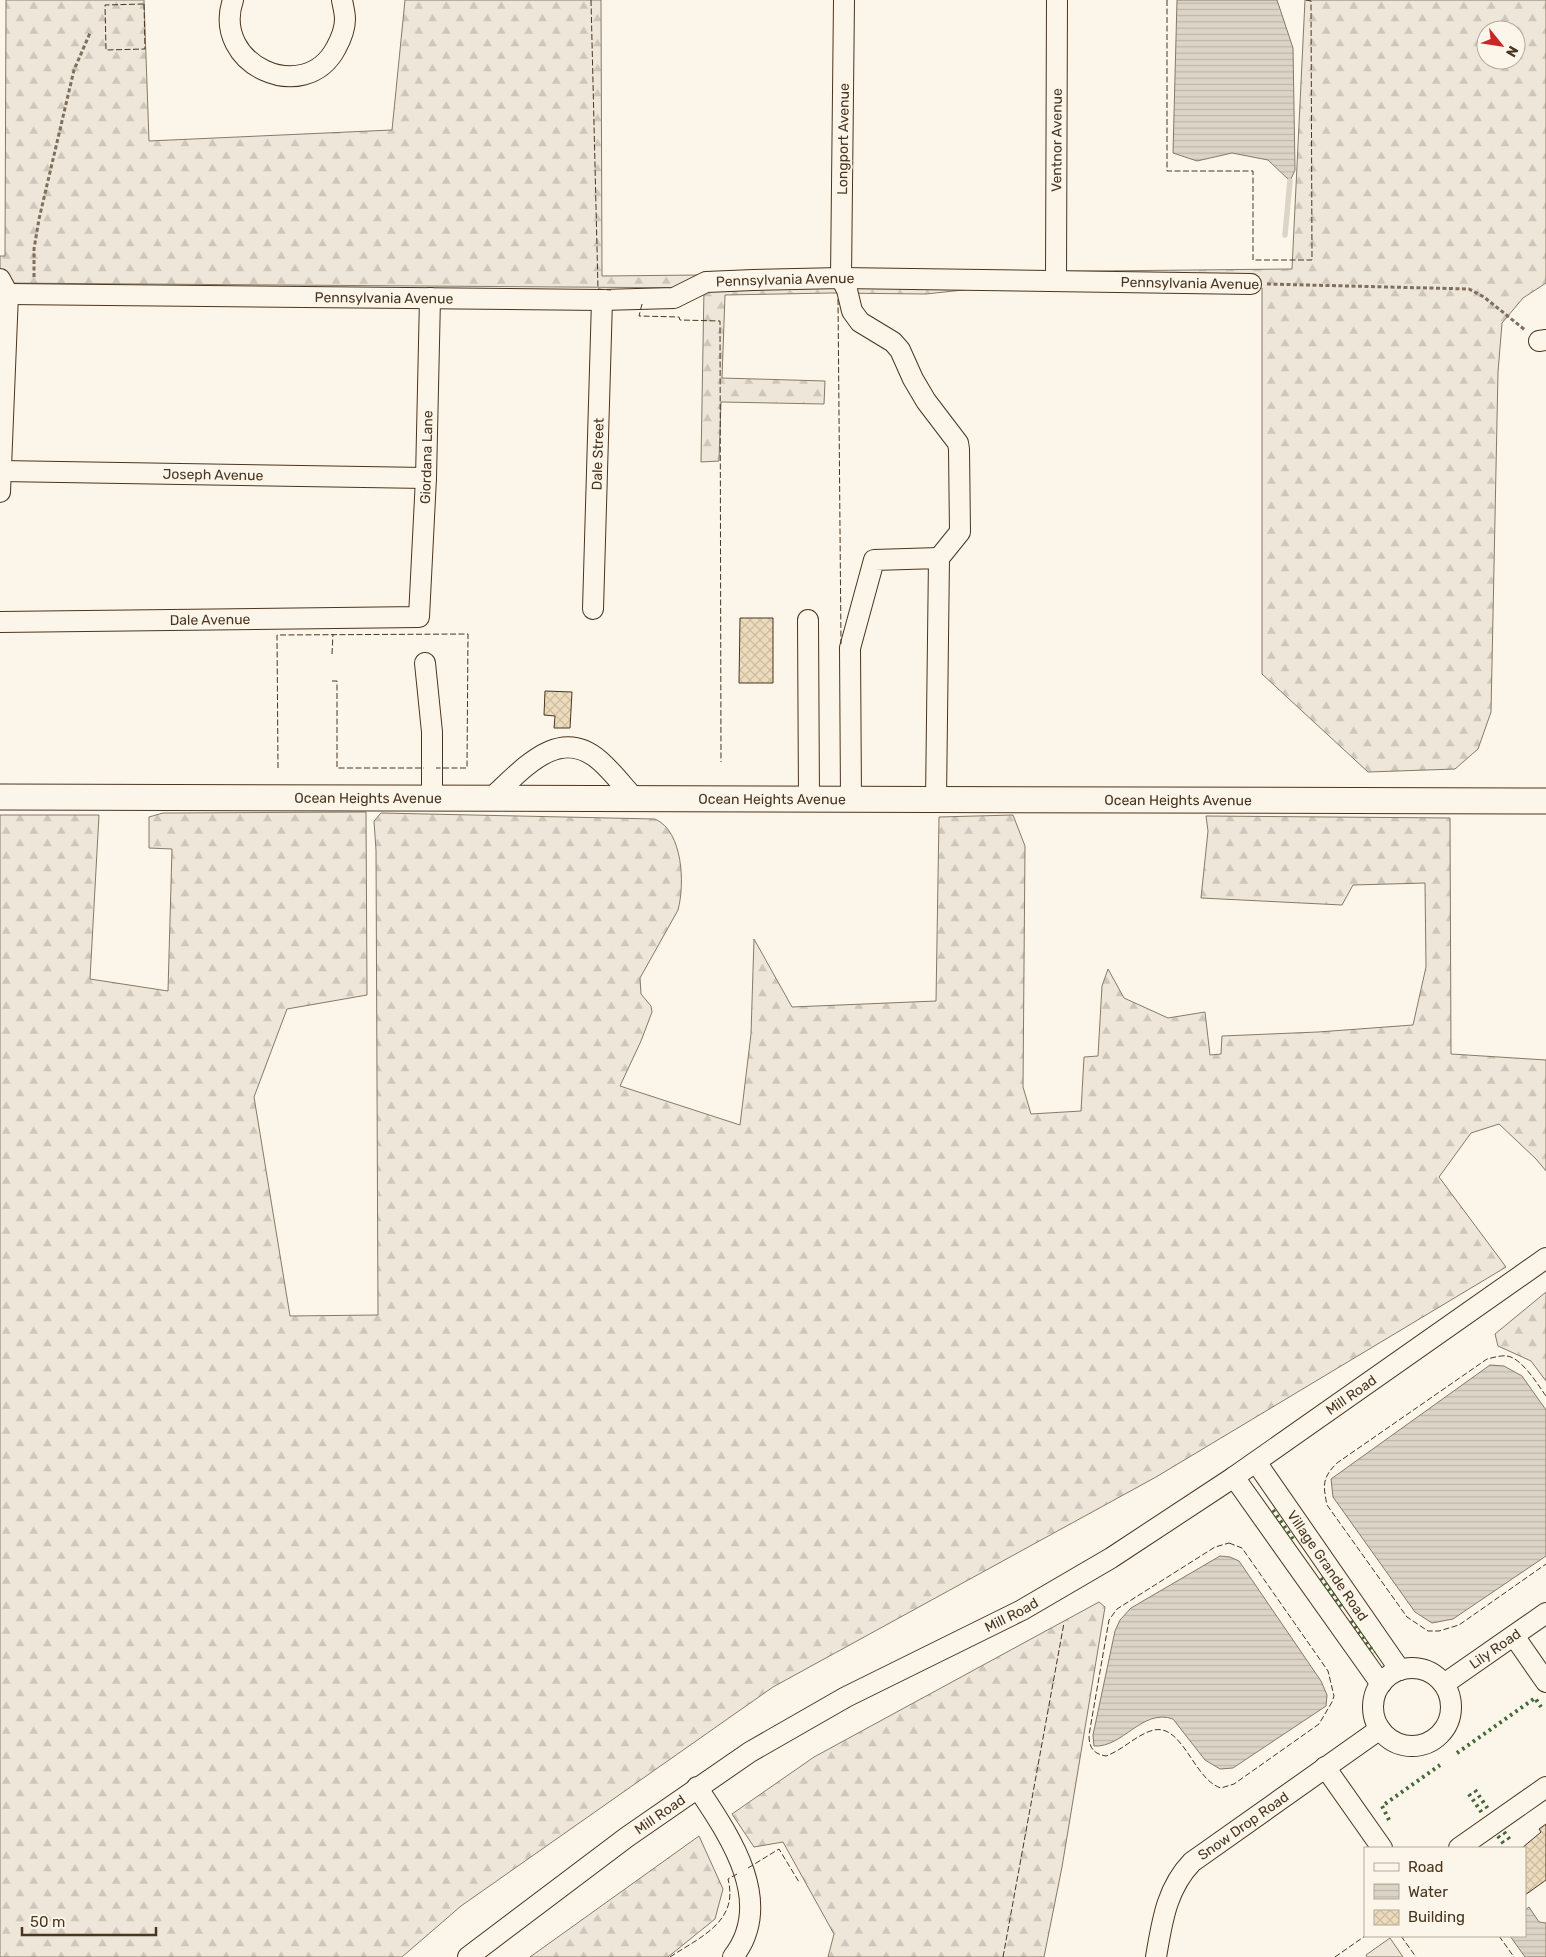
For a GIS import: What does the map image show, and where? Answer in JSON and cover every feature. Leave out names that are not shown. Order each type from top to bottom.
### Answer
[{"type":"main road","name":"Ocean Heights Avenue","points":[[0,797],[1546,801]]},
{"type":"street","points":[[231,3],[230,27],[236,45],[247,61],[263,71],[282,76],[301,75],[319,67],[333,55],[342,38],[345,19],[342,0]]},
{"type":"street","name":"Longport Avenue","points":[[841,278],[844,0]]},
{"type":"street","name":"Ventnor Avenue","points":[[1056,280],[1057,0]]},
{"type":"street","points":[[841,278],[847,290],[852,311],[860,322],[893,342],[900,350],[913,379],[926,401],[958,443],[960,449],[960,532],[938,558],[936,800]]},
{"type":"street","name":"Pennsylvania Avenue","points":[[0,492],[2,471],[4,287],[34,295],[602,300],[674,298],[706,282],[841,278],[1252,284]]},
{"type":"street","name":"Giordana Lane","points":[[419,617],[426,478],[430,298]]},
{"type":"street","name":"Dale Street","points":[[593,609],[602,300]]},
{"type":"street","name":"Joseph Avenue","points":[[2,471],[426,478]]},
{"type":"street","points":[[851,799],[850,648],[874,560],[938,558]]},
{"type":"street","name":"Dale Avenue","points":[[0,622],[419,617]]},
{"type":"street","points":[[808,620],[809,799]]},
{"type":"street","points":[[425,663],[432,732],[432,799]]},
{"type":"street","points":[[490,799],[545,753],[558,747],[569,747],[584,751],[598,760],[635,799]]},
{"type":"street","name":"Mill Road","points":[[468,1957],[596,1860],[750,1752],[815,1714],[1022,1610],[1075,1580],[1147,1535],[1256,1462],[1546,1258]]},
{"type":"street","name":"Village Grande Road","points":[[1256,1462],[1400,1670]]},
{"type":"street","points":[[1234,1477],[1381,1684]]},
{"type":"street","name":"Lily Road","points":[[1444,1684],[1546,1613]]},
{"type":"street","points":[[1514,1636],[1546,1682]]},
{"type":"street","points":[[1412,1668],[1425,1670],[1436,1676],[1444,1684],[1450,1696],[1449,1720],[1444,1731],[1434,1740],[1424,1745],[1411,1746],[1394,1741],[1380,1730],[1375,1718],[1373,1706],[1375,1694],[1390,1675],[1400,1670],[1412,1668]]},
{"type":"street","name":"Snow Drop Road","points":[[1156,1957],[1168,1900],[1185,1869],[1325,1767],[1380,1730]]},
{"type":"street","points":[[1325,1767],[1381,1847]]},
{"type":"street","points":[[698,1787],[729,1836],[748,1886],[750,1909],[744,1957]]},
{"type":"street","points":[[1460,1847],[1546,1787]]},
{"type":"street","points":[[733,1957],[745,1937]]},
{"type":"path","points":[[34,295],[33,263],[39,219],[74,70],[90,33]]},
{"type":"path","name":"Pennsylvania Avenue","points":[[1252,284],[1468,289],[1484,297],[1542,341]]},
{"type":"green space","points":[[6,0],[144,0],[149,141],[392,130],[405,0],[601,0],[602,276],[1292,269],[1305,0],[1546,0],[1546,283],[1523,298],[1502,323],[1498,372],[1491,712],[1478,749],[1455,769],[1368,772],[1262,674],[1262,288],[1056,280],[926,294],[725,295],[722,378],[825,381],[824,404],[721,402],[719,461],[701,462],[704,288],[0,283],[0,256],[5,256]]},
{"type":"green space","points":[[366,812],[367,995],[287,1009],[254,1097],[290,1316],[378,1315],[376,850],[374,821],[381,813],[655,819],[664,825],[671,835],[680,859],[680,899],[678,910],[640,978],[641,994],[651,1006],[652,1012],[620,1086],[740,1125],[751,1034],[754,939],[792,1007],[936,1001],[939,817],[1013,815],[1025,846],[1023,1087],[1031,1114],[1081,1111],[1084,1057],[1098,1056],[1102,986],[1108,969],[1124,998],[1168,1018],[1205,1012],[1210,1055],[1221,1054],[1222,1036],[1318,1032],[1413,1025],[1426,967],[1425,883],[1353,885],[1342,905],[1201,898],[1208,831],[1206,816],[1450,818],[1451,1054],[1546,1060],[1546,1171],[1499,1124],[1471,1133],[1439,1177],[1506,1267],[1156,1477],[773,1687],[461,1906],[402,1957],[0,1957],[0,815],[99,815],[90,979],[168,991],[172,849],[149,848],[149,817],[163,813]]},
{"type":"green space","points":[[1546,1292],[1546,1381],[1531,1361],[1498,1346],[1495,1334]]},
{"type":"green space","points":[[1099,1602],[1105,1607],[1062,1867],[1044,1957],[828,1957],[834,1934],[783,1842],[754,1847],[732,1814],[814,1757]]},
{"type":"green space","points":[[699,1836],[723,1889],[715,1919],[668,1957],[530,1957]]},
{"type":"green space","points":[[1390,1938],[1403,1957],[1367,1957],[1366,1955]]},
{"type":"water","points":[[1177,0],[1277,0],[1293,48],[1295,170],[1290,181],[1268,160],[1232,153],[1197,161],[1173,153]]},
{"type":"water","points":[[1490,1365],[1504,1366],[1522,1376],[1546,1410],[1546,1556],[1453,1619],[1432,1623],[1415,1612],[1333,1497],[1331,1479]]},
{"type":"water","points":[[1220,1556],[1230,1557],[1239,1561],[1321,1681],[1327,1695],[1326,1706],[1233,1768],[1220,1769],[1205,1760],[1173,1719],[1162,1717],[1142,1723],[1114,1741],[1094,1746],[1093,1735],[1115,1631],[1120,1620],[1131,1608]]},
{"type":"water","points":[[1529,1907],[1539,1922],[1546,1923],[1546,1957],[1525,1957],[1511,1937],[1526,1937],[1526,1909]]},
{"type":"building","points":[[740,618],[773,618],[773,683],[739,683]]},
{"type":"building","points":[[545,691],[572,692],[570,728],[554,728],[555,716],[544,715]]},
{"type":"building","points":[[1546,1824],[1546,1880],[1526,1894],[1526,1847],[1523,1847],[1541,1832],[1539,1829]]},
{"type":"waterway","points":[[1285,235],[1290,181]]},
{"type":"hedge","points":[[1273,1510],[1295,1542]]},
{"type":"hedge","points":[[1321,1578],[1342,1607]]},
{"type":"hedge","points":[[1351,1621],[1374,1653]]},
{"type":"hedge","points":[[1457,1753],[1535,1698],[1541,1707]]},
{"type":"hedge","points":[[1389,1820],[1382,1806],[1440,1765]]},
{"type":"hedge","points":[[1475,1790],[1488,1809]]},
{"type":"hedge","points":[[1469,1794],[1482,1813]]},
{"type":"hedge","points":[[1504,1832],[1510,1840]]},
{"type":"hedge","points":[[1498,1836],[1504,1844]]},
{"type":"fence","points":[[591,0],[598,289],[611,290]]},
{"type":"fence","points":[[1167,0],[1167,171],[1253,171],[1253,260],[1312,260],[1311,1],[1306,0]]},
{"type":"fence","points":[[144,4],[145,49],[106,50],[105,5],[144,4]]},
{"type":"fence","points":[[838,299],[841,644]]},
{"type":"fence","points":[[642,304],[639,316],[720,321],[721,762]]},
{"type":"fence","points":[[332,654],[333,634]]},
{"type":"fence","points":[[278,768],[277,635],[468,634],[467,768],[436,768]]},
{"type":"fence","points":[[332,681],[337,681],[337,768],[424,768]]},
{"type":"fence","points":[[1546,1396],[1524,1367],[1513,1358],[1502,1356],[1487,1359],[1337,1463],[1326,1478],[1324,1487],[1327,1505],[1407,1617],[1428,1631],[1439,1631],[1459,1625],[1546,1564]]},
{"type":"fence","points":[[1229,1543],[1242,1548],[1328,1671],[1334,1696],[1319,1724],[1234,1784],[1221,1788],[1203,1775],[1181,1744],[1173,1735],[1164,1730],[1148,1732],[1106,1756],[1098,1754],[1091,1746],[1089,1735],[1109,1620],[1117,1609],[1215,1547],[1229,1543]]},
{"type":"fence","points":[[1003,1957],[1064,1623]]},
{"type":"fence","points":[[748,1868],[779,1849],[799,1882]]},
{"type":"fence","points":[[670,1957],[714,1927],[728,1907],[730,1894],[728,1879],[737,1874]]},
{"type":"fence","points":[[1335,1957],[1364,1937]]},
{"type":"fence","points":[[1402,1937],[1416,1957]]},
{"type":"fence","points":[[1500,1937],[1514,1957]]}]
